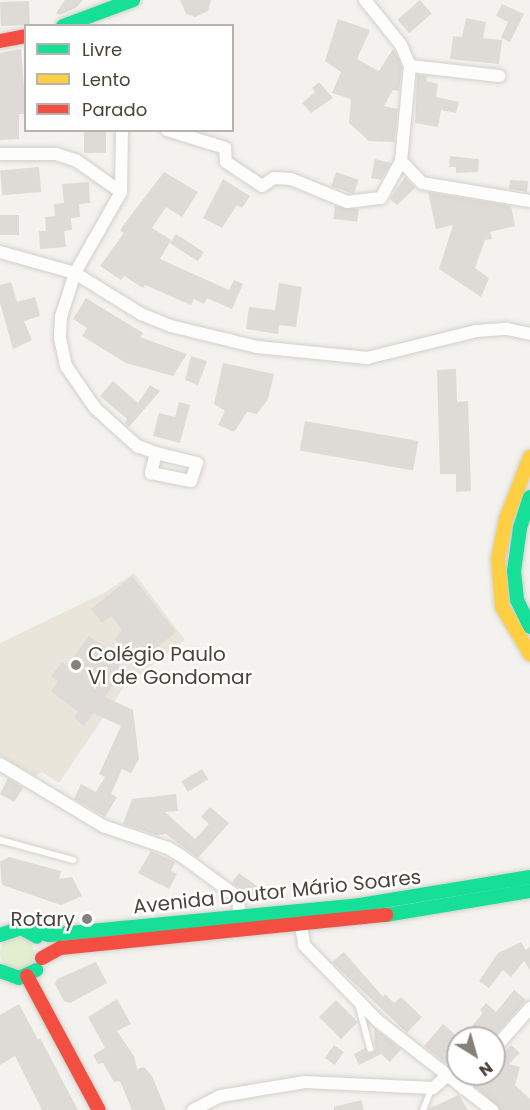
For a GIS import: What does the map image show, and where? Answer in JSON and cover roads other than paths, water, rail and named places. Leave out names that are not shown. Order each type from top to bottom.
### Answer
[{"type":"main road","points":[[69,24],[84,19],[100,6],[133,0]]},
{"type":"main road","points":[[0,40],[24,36]]},
{"type":"main road","points":[[530,457],[506,519],[498,559],[502,607],[530,654]]},
{"type":"main road","points":[[530,497],[520,528],[514,571],[517,600],[530,627]]},
{"type":"main road","name":"Avenida Doutor Mário Soares","points":[[2,929],[29,930],[49,935],[240,918],[384,902],[530,877]]},
{"type":"main road","name":"Avenida Doutor Mário Soares","points":[[42,958],[60,948],[363,919],[530,891]]},
{"type":"main road","points":[[0,971],[10,978],[27,976],[42,958],[40,942],[29,930]]},
{"type":"main road","points":[[27,976],[99,1110]]},
{"type":"street","points":[[174,132],[225,147],[226,162],[262,186],[274,178],[291,179],[347,202],[381,198],[401,162],[410,66],[401,45],[365,0]]},
{"type":"street","points":[[100,6],[107,24]]},
{"type":"street","points":[[410,66],[499,76]]},
{"type":"street","points":[[122,132],[121,192],[75,273],[61,317],[66,366],[95,408],[118,431],[137,446],[156,453]]},
{"type":"street","points":[[0,154],[56,154],[77,161],[121,192]]},
{"type":"street","points":[[401,162],[422,183],[529,201]]},
{"type":"street","points":[[0,252],[75,273],[141,314],[171,326],[290,352],[367,358],[476,331],[507,329],[530,334]]},
{"type":"street","points":[[0,764],[103,826],[168,848],[183,857],[232,893],[238,901],[240,918]]},
{"type":"street","points":[[301,925],[304,945],[357,1000],[405,1046],[446,1075]]},
{"type":"street","points":[[506,1035],[530,1008]]},
{"type":"street","points":[[194,1110],[221,1096],[305,1082],[433,1088],[446,1077]]},
{"type":"street","points":[[460,1086],[492,1110]]},
{"type":"lane","points":[[0,840],[73,860]]},
{"type":"lane","points":[[357,1000],[370,1048]]},
{"type":"lane","points":[[423,1110],[433,1088]]},
{"type":"place","name":"Colégio Paulo VI de Gondomar","points":[[76,665]]},
{"type":"place","name":"Rotary","points":[[87,919]]}]
